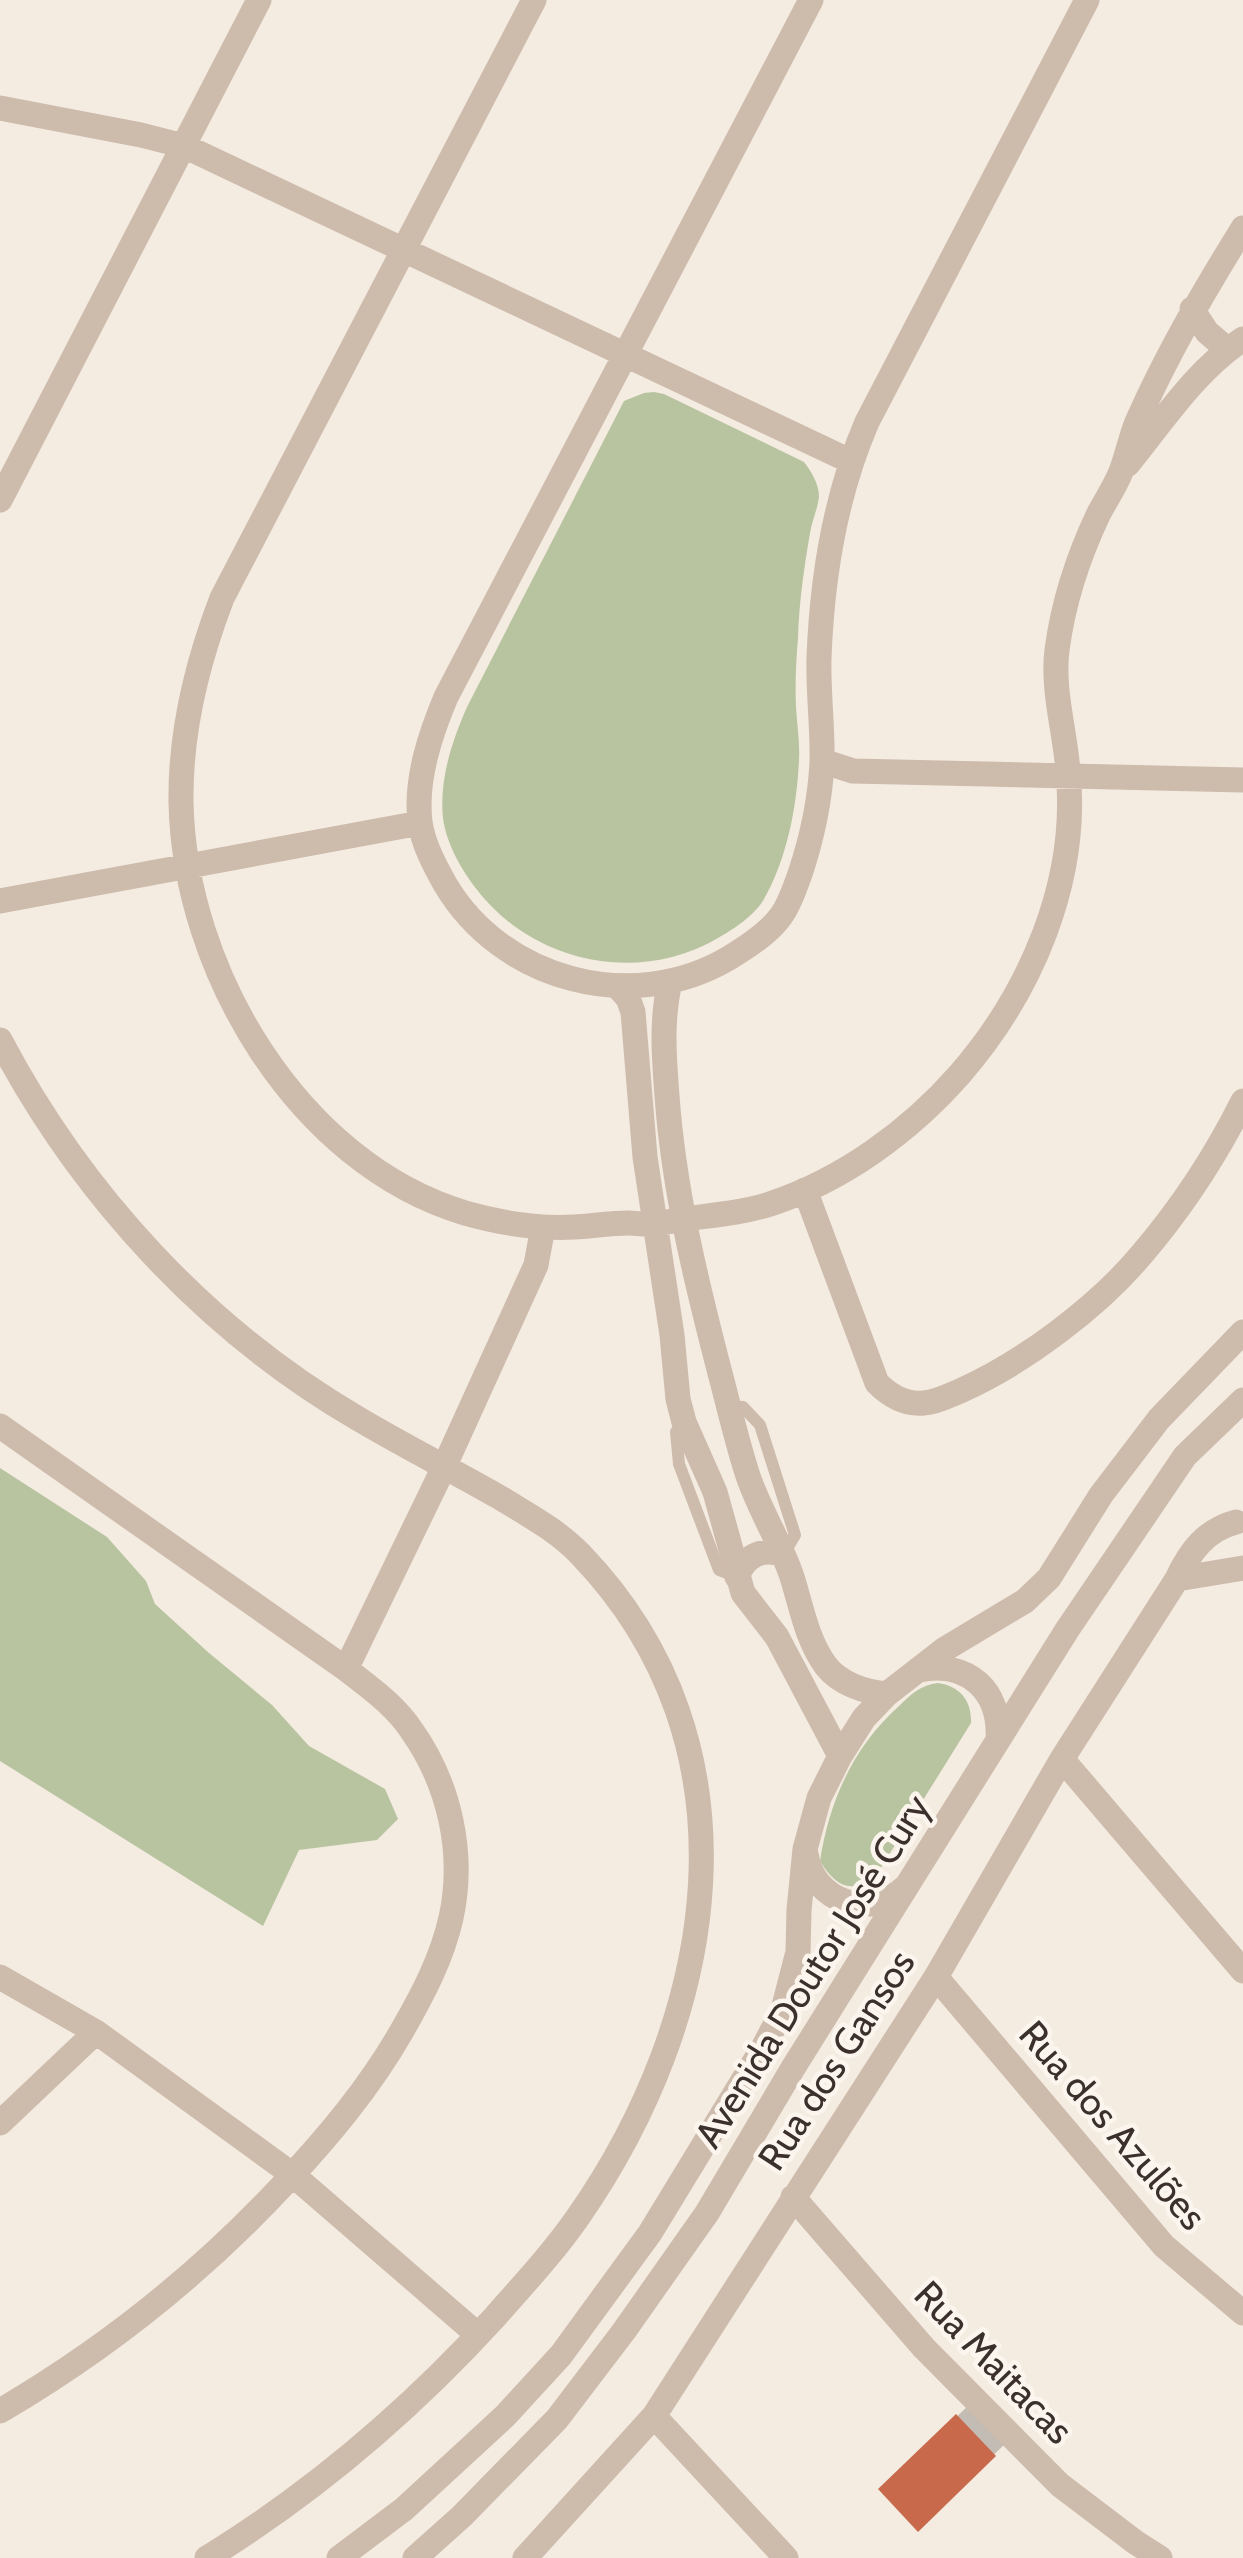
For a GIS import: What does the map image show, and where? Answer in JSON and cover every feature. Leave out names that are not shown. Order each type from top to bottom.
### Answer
[{"type":"street","points":[[0,500],[260,0]]},
{"type":"street","points":[[534,0],[222,598],[196,674],[184,745],[181,808],[187,866],[205,940],[232,1003],[268,1062],[318,1120],[376,1169],[421,1196],[460,1212],[543,1227],[654,1224],[719,1216],[770,1204],[805,1190],[872,1152],[933,1103],[958,1076],[1004,1016],[1038,949],[1062,878],[1068,841],[1069,776],[1056,681],[1057,652],[1068,598],[1097,518],[1122,472],[1190,384],[1235,345],[1207,332],[1192,309]]},
{"type":"street","points":[[811,0],[446,697],[428,748],[422,774],[420,822],[449,891],[500,945],[567,978],[617,986],[670,982],[719,964],[782,916],[807,854],[815,822],[822,761],[822,612],[833,530],[850,461],[866,422],[1086,0]]},
{"type":"street","points":[[0,108],[184,146],[850,461]]},
{"type":"street","points":[[1122,472],[1135,427],[1192,309],[1243,228]]},
{"type":"street","points":[[822,761],[852,771],[1243,780]]},
{"type":"street","points":[[0,901],[420,822]]},
{"type":"street","points":[[670,982],[664,1020],[665,1070],[682,1219],[750,1480],[827,1667],[851,1685],[887,1694]]},
{"type":"street","points":[[617,986],[628,998],[633,1012],[645,1157],[684,1422],[714,1492],[737,1577],[752,1607],[786,1653],[840,1756]]},
{"type":"street","points":[[0,1040],[27,1089],[84,1172],[150,1251],[226,1324],[308,1388],[352,1416],[556,1531],[606,1583],[662,1674],[695,1776],[702,1845],[700,1914],[684,1992],[642,2107],[600,2183],[551,2253],[434,2381],[339,2466],[207,2558]]},
{"type":"street","points":[[805,1190],[877,1383],[897,1399],[929,1403],[1019,1360],[1139,1258],[1192,1188],[1243,1101]]},
{"type":"street","points":[[346,1669],[445,1466],[536,1265],[543,1227]]},
{"type":"street","name":"Avenida Doutor José Cury","points":[[339,2558],[404,2509],[506,2416],[561,2355],[650,2232],[783,2010],[798,1952],[805,1849],[819,1798],[864,1718],[887,1694],[945,1648],[1024,1600],[1048,1578],[1101,1495],[1159,1419],[1243,1332]]},
{"type":"street","name":"Avenida Doutor José Cury","points":[[415,2558],[557,2419],[624,2331],[707,2213],[793,2068],[1067,1630],[1185,1456],[1243,1400]]},
{"type":"street","points":[[684,1422],[714,1417],[728,1406]]},
{"type":"street","points":[[0,1426],[346,1669],[394,1708],[426,1753],[448,1806],[454,1834],[455,1889],[445,1942],[422,1994],[372,2080],[347,2113],[243,2227],[176,2289],[89,2355],[0,2411]]},
{"type":"street","points":[[1240,1514],[1235,1538],[1243,1560]]},
{"type":"street","name":"Rua dos Gansos","points":[[525,2558],[654,2416],[936,1977],[1062,1759],[1190,1554],[1208,1534],[1240,1514]]},
{"type":"street","points":[[737,1577],[744,1562],[758,1553],[783,1555]]},
{"type":"street","points":[[1177,1579],[1243,1568]]},
{"type":"street","points":[[919,1670],[958,1671],[981,1686],[996,1711],[998,1740]]},
{"type":"street","points":[[1062,1759],[1243,1971]]},
{"type":"street","points":[[805,1849],[818,1883],[850,1904],[862,1906],[888,1900],[908,1883]]},
{"type":"street","points":[[0,1976],[96,2032],[293,2174],[478,2335]]},
{"type":"street","name":"Rua dos Azulões","points":[[936,1977],[1164,2246],[1243,2313]]},
{"type":"street","points":[[0,2123],[96,2032]]},
{"type":"street","name":"Rua Maitacas","points":[[793,2197],[924,2348],[1060,2485],[1160,2558]]},
{"type":"street","points":[[654,2416],[786,2558]]},
{"type":"green space","points":[[654,392],[804,462],[819,496],[799,612],[796,796],[785,850],[772,883],[755,911],[718,938],[686,953],[620,963],[586,959],[554,949],[497,912],[469,879],[450,845],[443,818],[443,789],[452,747],[467,707],[624,401]]},
{"type":"green space","points":[[0,1468],[107,1537],[146,1581],[155,1604],[272,1705],[309,1746],[385,1789],[398,1819],[377,1840],[299,1850],[263,1926],[0,1761]]},
{"type":"green space","points":[[938,1683],[953,1687],[963,1696],[971,1723],[877,1874],[860,1885],[838,1882],[820,1861],[830,1818],[846,1777],[883,1722],[917,1691]]},
{"type":"building","points":[[956,2414],[996,2456],[918,2532],[878,2489]]}]
